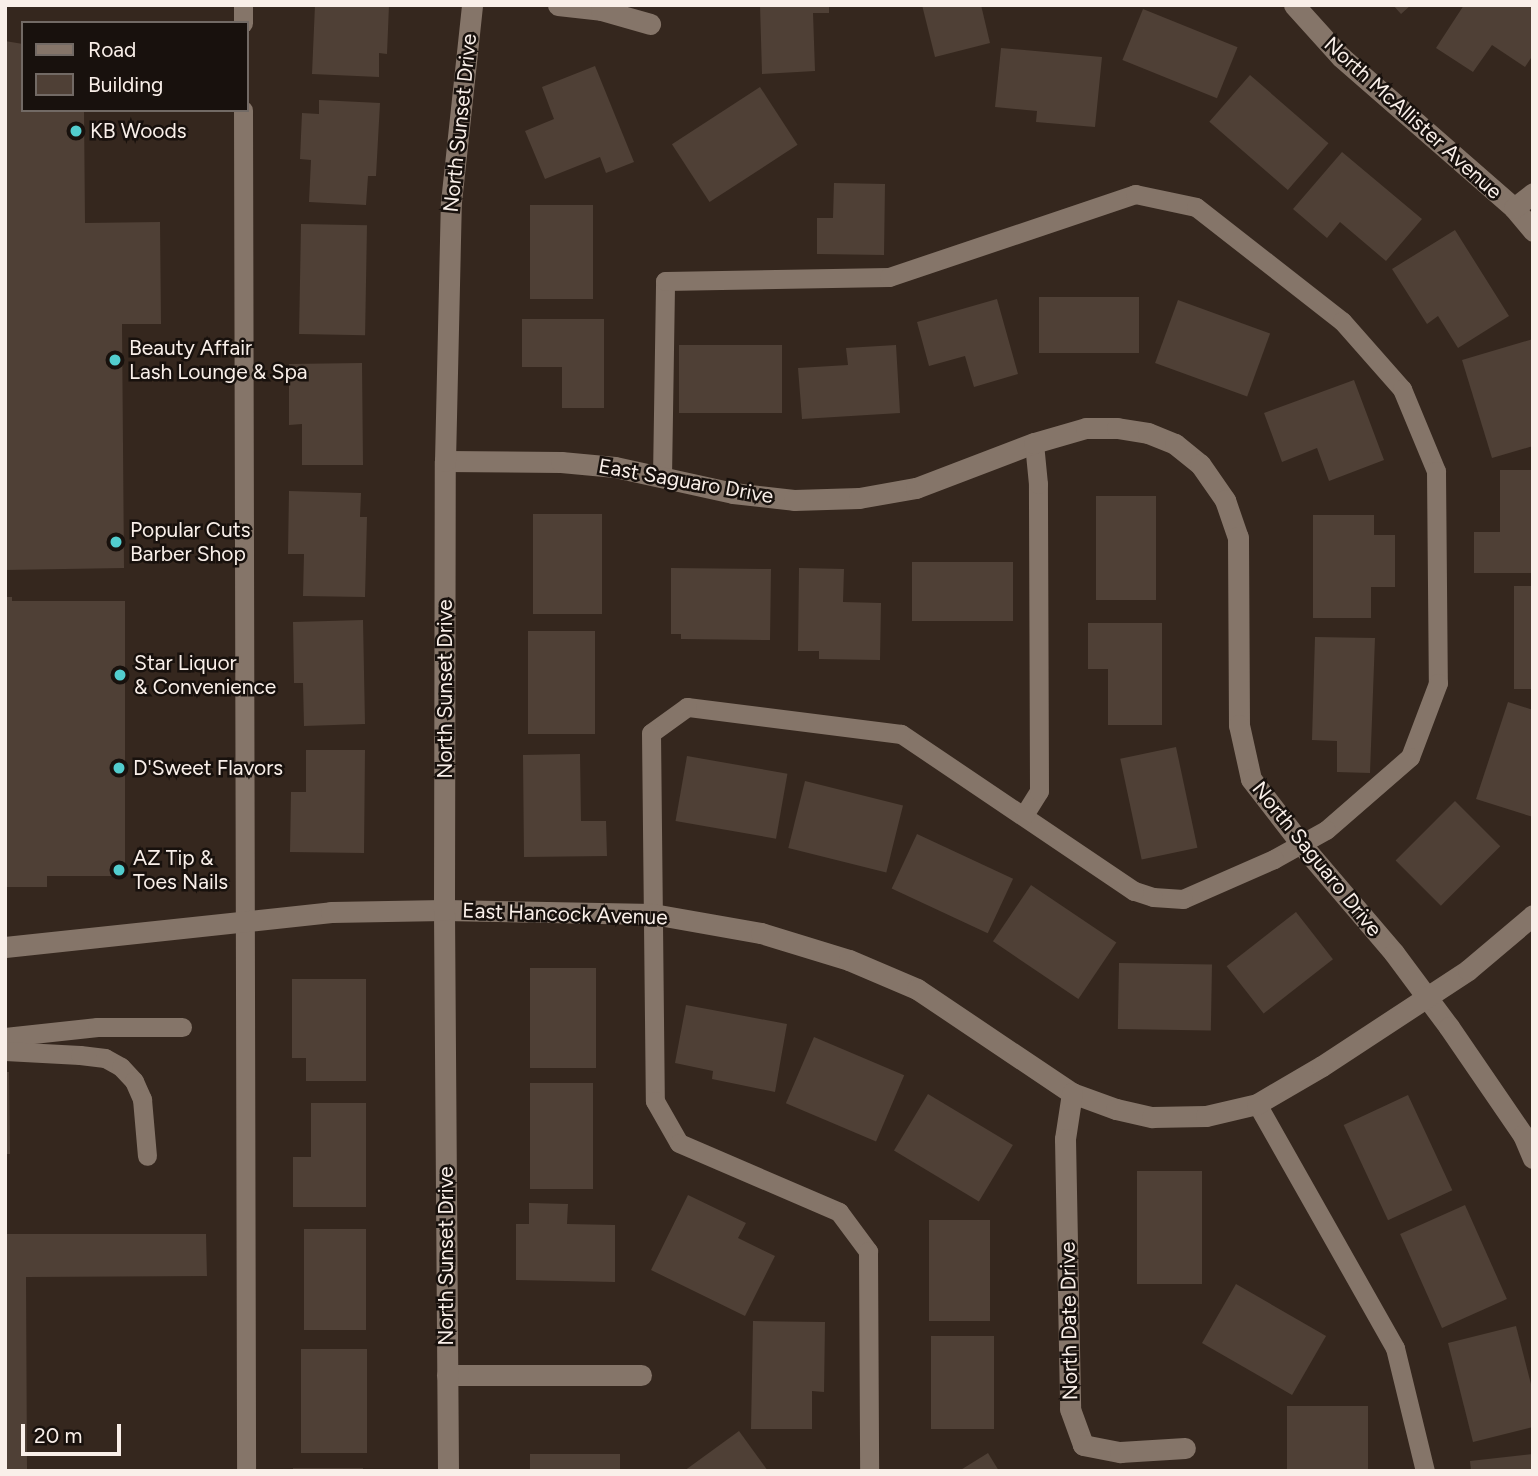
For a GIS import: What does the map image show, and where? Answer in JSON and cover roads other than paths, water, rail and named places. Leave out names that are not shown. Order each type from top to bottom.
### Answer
[{"type":"street","name":"North Sunset Drive","points":[[448,1471],[444,910],[445,461],[450,202],[472,5]]},
{"type":"street","points":[[558,5],[601,10],[650,24]]},
{"type":"street","name":"North McAllister Avenue","points":[[1294,5],[1341,58],[1514,208],[1533,231]]},
{"type":"street","points":[[1514,208],[1533,194]]},
{"type":"street","name":"East Saguaro Drive","points":[[445,461],[561,462],[615,467],[733,493],[794,500],[859,498],[916,488],[1034,443],[1086,428],[1117,428],[1148,433],[1175,444],[1200,464]]},
{"type":"street","name":"North Saguaro Drive","points":[[1200,464],[1224,500],[1238,537],[1239,725],[1251,779],[1301,844],[1394,953],[1426,999]]},
{"type":"street","name":"East Hancock Avenue","points":[[5,947],[86,940],[243,919],[331,912],[444,910],[653,914],[761,933],[871,970],[916,989],[1072,1093],[1116,1109],[1152,1117],[1206,1116],[1257,1104],[1426,999]]},
{"type":"street","points":[[1533,915],[1468,970],[1426,999],[1523,1135],[1533,1158]]},
{"type":"street","name":"North Date Drive","points":[[1072,1093],[1065,1139],[1070,1409],[1083,1445],[1119,1452],[1185,1448]]},
{"type":"street","name":"North Sunset Drive","points":[[447,1375],[642,1375]]},
{"type":"lane","points":[[243,112],[246,1471]]},
{"type":"lane","points":[[662,477],[665,281],[889,277],[1135,194],[1196,206],[1342,321],[1402,390],[1436,471],[1438,683],[1410,757],[1326,830],[1274,859],[1183,899],[1153,897],[1134,891],[901,734],[687,707],[651,733],[655,1101],[679,1143],[839,1212],[868,1251],[869,1471]]},
{"type":"lane","points":[[1024,815],[1039,791],[1038,484],[1034,443]]},
{"type":"lane","points":[[5,1037],[97,1027],[182,1027]]},
{"type":"lane","points":[[5,1051],[105,1058],[121,1067],[134,1081],[142,1099],[147,1156]]},
{"type":"lane","points":[[1257,1104],[1395,1348],[1424,1471]]},
{"type":"place","name":"KB Woods","points":[[76,131]]},
{"type":"place","name":"Beauty Affair Lash Lounge & Spa","points":[[115,360]]},
{"type":"place","name":"Popular Cuts Barber Shop","points":[[116,542]]},
{"type":"place","name":"Star Liquor & Convenience","points":[[120,675]]},
{"type":"place","name":"D'Sweet Flavors","points":[[119,768]]},
{"type":"place","name":"AZ Tip & Toes Nails","points":[[119,870]]}]
